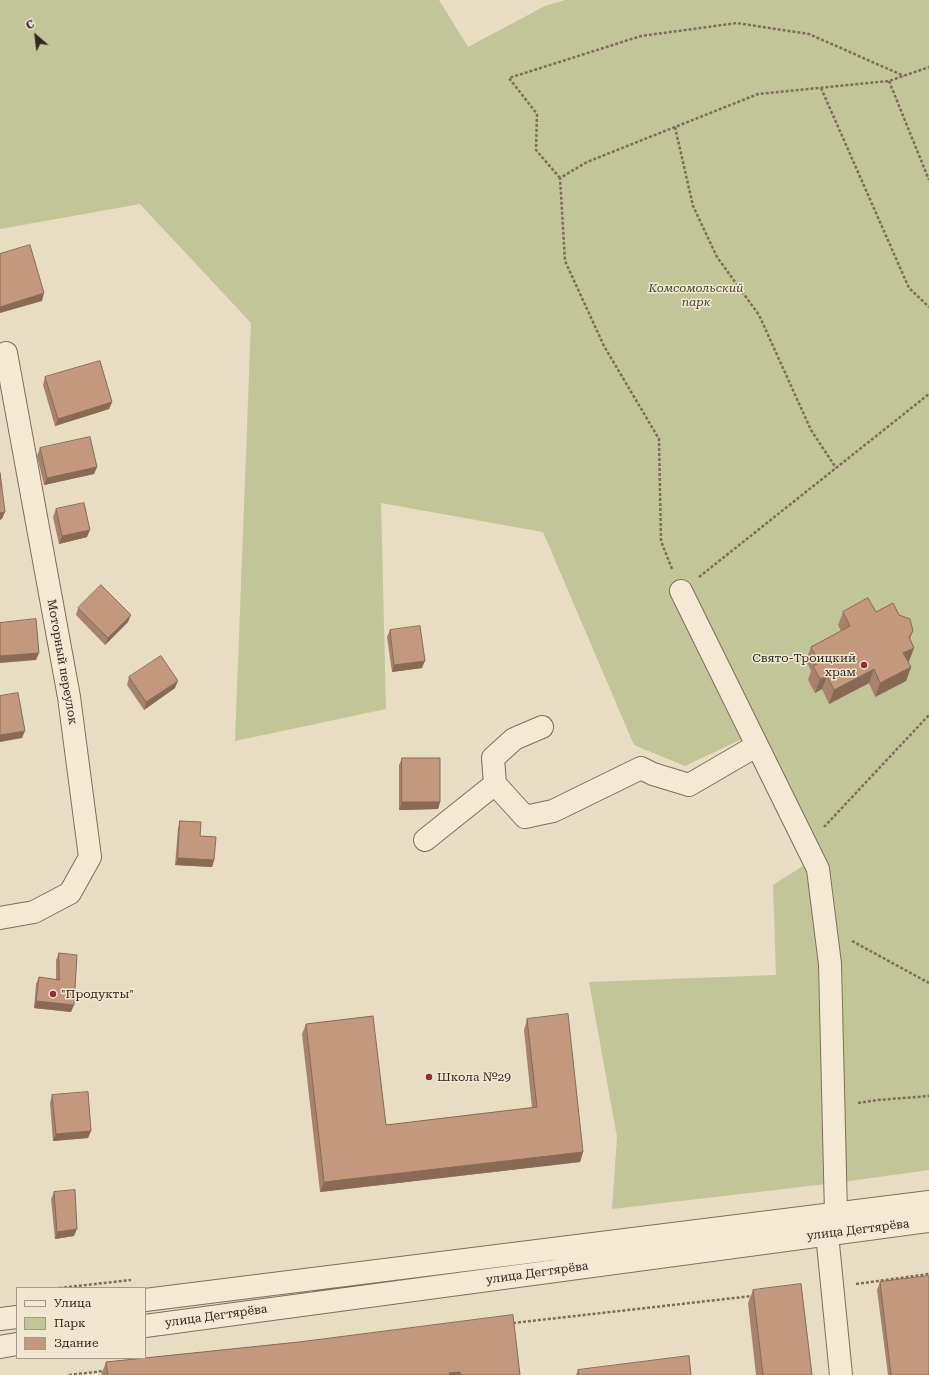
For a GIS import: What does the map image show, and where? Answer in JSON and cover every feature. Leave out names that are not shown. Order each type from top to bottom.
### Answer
[{"type":"street","name":"Моторный переулок","points":[[0,918],[34,912],[70,893],[90,858],[69,697],[6,353]]},
{"type":"street","points":[[681,591],[756,746],[818,869],[830,964],[836,1214]]},
{"type":"street","points":[[542,726],[514,739],[493,758],[496,784],[525,817],[553,811],[641,768],[653,774],[689,785],[756,746]]},
{"type":"street","points":[[425,840],[496,784]]},
{"type":"street","name":"улица Дегтярёва","points":[[146,1300],[929,1202]]},
{"type":"street","name":"улица Дегтярёва","points":[[146,1326],[827,1234],[929,1222]]},
{"type":"street","points":[[827,1234],[841,1375]]},
{"type":"street","points":[[0,1319],[16,1317]]},
{"type":"street","points":[[0,1347],[16,1344]]},
{"type":"path","points":[[904,76],[809,34],[737,23],[641,36],[509,78],[537,114],[536,150],[560,178],[565,261],[604,346],[659,439],[662,541],[681,591],[929,394]]},
{"type":"path","points":[[560,178],[587,162],[758,94],[889,81],[929,67]]},
{"type":"path","points":[[889,81],[929,180]]},
{"type":"path","points":[[821,88],[909,288],[929,307]]},
{"type":"path","points":[[675,127],[693,206],[717,257],[759,315],[811,430],[836,468]]},
{"type":"path","points":[[807,845],[929,715]]},
{"type":"path","points":[[825,926],[929,983]]},
{"type":"path","points":[[833,1107],[878,1100],[929,1096]]},
{"type":"path","points":[[832,1287],[929,1274]]},
{"type":"path","points":[[510,1324],[754,1296]]},
{"type":"path","points":[[69,1375],[108,1371]]},
{"type":"green space","name":"Комсомольский парк","points":[[0,0],[439,0],[468,47],[545,6],[565,0],[929,0],[929,1170],[835,1183],[612,1209],[617,1137],[589,982],[776,975],[773,885],[822,854],[761,730],[685,766],[634,745],[543,532],[381,503],[386,709],[235,741],[251,323],[140,204],[0,229]]},
{"type":"building","points":[[30,245],[44,293],[0,307],[0,254]]},
{"type":"building","points":[[100,361],[112,402],[58,419],[45,377]]},
{"type":"building","points":[[90,437],[97,467],[47,478],[40,448]]},
{"type":"building","points":[[0,473],[5,512],[0,513]]},
{"type":"building","points":[[84,503],[90,530],[62,536],[56,509]]},
{"type":"building","points":[[101,585],[131,615],[108,638],[78,608]]},
{"type":"building","points":[[868,598],[876,612],[893,603],[899,615],[910,619],[913,631],[909,637],[914,648],[903,653],[911,667],[880,683],[874,669],[834,690],[827,676],[820,679],[813,666],[819,663],[811,647],[850,626],[843,612]]},
{"type":"building","points":[[36,619],[39,653],[0,656],[0,623]]},
{"type":"building","points":[[420,626],[425,661],[394,665],[390,630]]},
{"type":"building","points":[[161,656],[178,681],[146,702],[129,677]]},
{"type":"building","points":[[18,693],[25,731],[0,735],[0,696]]},
{"type":"building","points":[[402,758],[440,758],[440,802],[402,802]]},
{"type":"building","points":[[180,821],[201,822],[200,836],[216,837],[214,860],[178,858]]},
{"type":"building","points":[[59,953],[77,955],[74,1005],[36,1001],[39,977],[59,980]]},
{"type":"building","points":[[568,1014],[583,1152],[324,1182],[306,1024],[373,1016],[386,1125],[537,1107],[527,1019]]},
{"type":"building","points":[[88,1092],[91,1131],[56,1134],[52,1095]]},
{"type":"building","points":[[75,1190],[77,1229],[57,1232],[54,1192]]},
{"type":"building","points":[[929,1276],[929,1375],[891,1375],[880,1282]]},
{"type":"building","points":[[801,1284],[812,1375],[763,1375],[753,1290]]},
{"type":"building","points":[[513,1315],[520,1375],[461,1375],[460,1372],[449,1373],[450,1375],[108,1375],[106,1362],[299,1342]]},
{"type":"building","points":[[689,1356],[691,1375],[579,1375],[578,1370]]},
{"type":"place","name":"Свято-Троицкий храм","points":[[864,665]]},
{"type":"place","name":"\"Продукты\"","points":[[53,994]]},
{"type":"place","name":"Школа №29","points":[[429,1077]]}]
